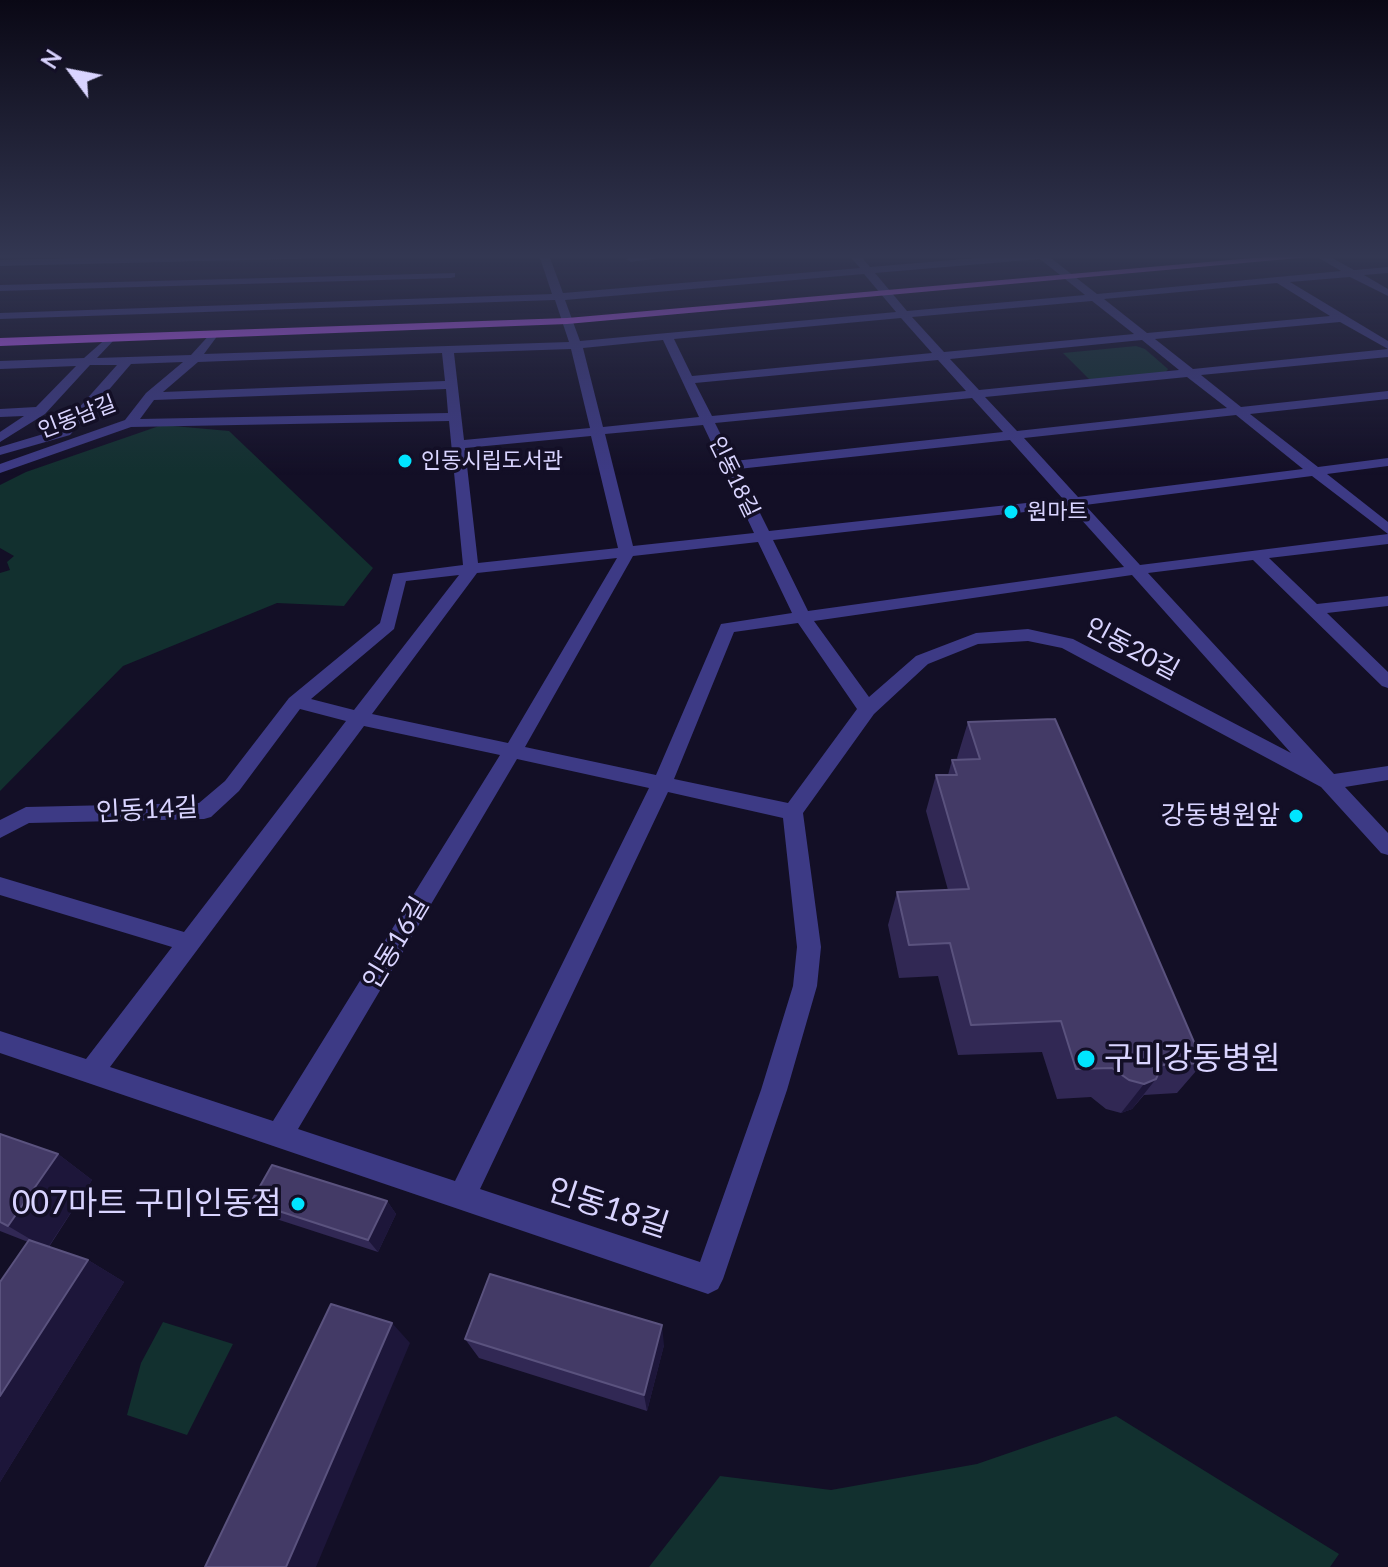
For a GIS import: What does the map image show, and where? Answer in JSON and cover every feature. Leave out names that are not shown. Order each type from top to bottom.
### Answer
[{"type":"main road","points":[[0,336],[333,328]]},
{"type":"main road","points":[[0,342],[206,332]]},
{"type":"street","points":[[23,335],[29,328]]},
{"type":"street","points":[[194,359],[207,328]]},
{"type":"street","points":[[570,328],[627,553]]},
{"type":"street","name":"인동남길","points":[[0,365],[576,345],[763,328]]},
{"type":"street","name":"인동20길","points":[[916,328],[1388,847]]},
{"type":"street","points":[[1133,328],[1388,529]]},
{"type":"street","points":[[688,380],[1236,328]]},
{"type":"street","points":[[1359,328],[1388,346]]},
{"type":"street","name":"인동18길","points":[[667,337],[802,616],[867,709]]},
{"type":"street","points":[[0,438],[40,411],[109,339]]},
{"type":"street","points":[[91,1072],[471,570],[448,350]]},
{"type":"street","points":[[456,445],[1388,353]]},
{"type":"street","name":"인동남길","points":[[0,469],[130,423],[150,396],[194,359]]},
{"type":"street","name":"인동남길","points":[[0,451],[65,432],[127,361]]},
{"type":"street","points":[[150,396],[452,385]]},
{"type":"street","points":[[729,466],[1388,395]]},
{"type":"street","points":[[0,413],[40,411]]},
{"type":"street","points":[[130,423],[455,417]]},
{"type":"street","points":[[471,570],[1074,502],[1388,462]]},
{"type":"street","name":"인동20길","points":[[802,616],[1388,539]]},
{"type":"street","name":"인동16길","points":[[279,1135],[512,751],[627,553]]},
{"type":"street","points":[[1257,555],[1388,681]]},
{"type":"street","name":"인동14길","points":[[0,830],[26,815],[204,811],[232,786],[296,702],[388,625],[399,577],[471,570]]},
{"type":"street","points":[[1315,609],[1388,601]]},
{"type":"street","points":[[0,1042],[462,1197],[662,783],[727,628],[802,616]]},
{"type":"street","name":"인동20길","points":[[867,709],[922,660],[976,639],[1028,635],[1067,643],[1329,782]]},
{"type":"street","points":[[296,702],[793,812],[867,709]]},
{"type":"street","points":[[1329,782],[1388,773]]},
{"type":"street","name":"인동18길","points":[[462,1197],[708,1279],[774,1090],[805,986],[809,947],[793,812]]},
{"type":"street","points":[[0,886],[189,943]]},
{"type":"green space","points":[[1136,346],[1145,349],[1168,369],[1164,375],[1091,381],[1063,353]]},
{"type":"green space","points":[[162,425],[229,431],[373,568],[344,606],[277,603],[123,666],[0,791],[0,573],[10,570],[7,562],[14,556],[0,548],[0,485],[26,472]]},
{"type":"green space","points":[[163,1322],[233,1344],[187,1435],[127,1415],[141,1363]]},
{"type":"green space","points":[[1116,1416],[1339,1554],[1330,1567],[649,1567],[720,1476],[831,1490],[977,1464]]},
{"type":"building","points":[[1055,719],[1203,1063],[1162,1065],[1156,1079],[1144,1084],[1129,1080],[1112,1068],[1076,1069],[1061,1021],[971,1025],[950,943],[909,945],[897,892],[969,889],[936,775],[957,775],[952,760],[980,759],[968,722]]},
{"type":"building","points":[[0,1134],[58,1154],[8,1226],[0,1222]]},
{"type":"building","points":[[272,1165],[387,1201],[368,1240],[251,1202]]},
{"type":"building","points":[[29,1240],[88,1260],[0,1396],[0,1282]]},
{"type":"building","points":[[490,1274],[662,1325],[644,1395],[465,1339]]},
{"type":"building","points":[[331,1304],[392,1323],[286,1567],[205,1567]]},
{"type":"place","name":"인동시립도서관","points":[[405,461]]},
{"type":"place","name":"원마트","points":[[1011,512]]},
{"type":"place","name":"강동병원앞","points":[[1296,816]]},
{"type":"place","name":"구미강동병원","points":[[1086,1059]]},
{"type":"place","name":"007마트 구미인동점","points":[[298,1204]]}]
